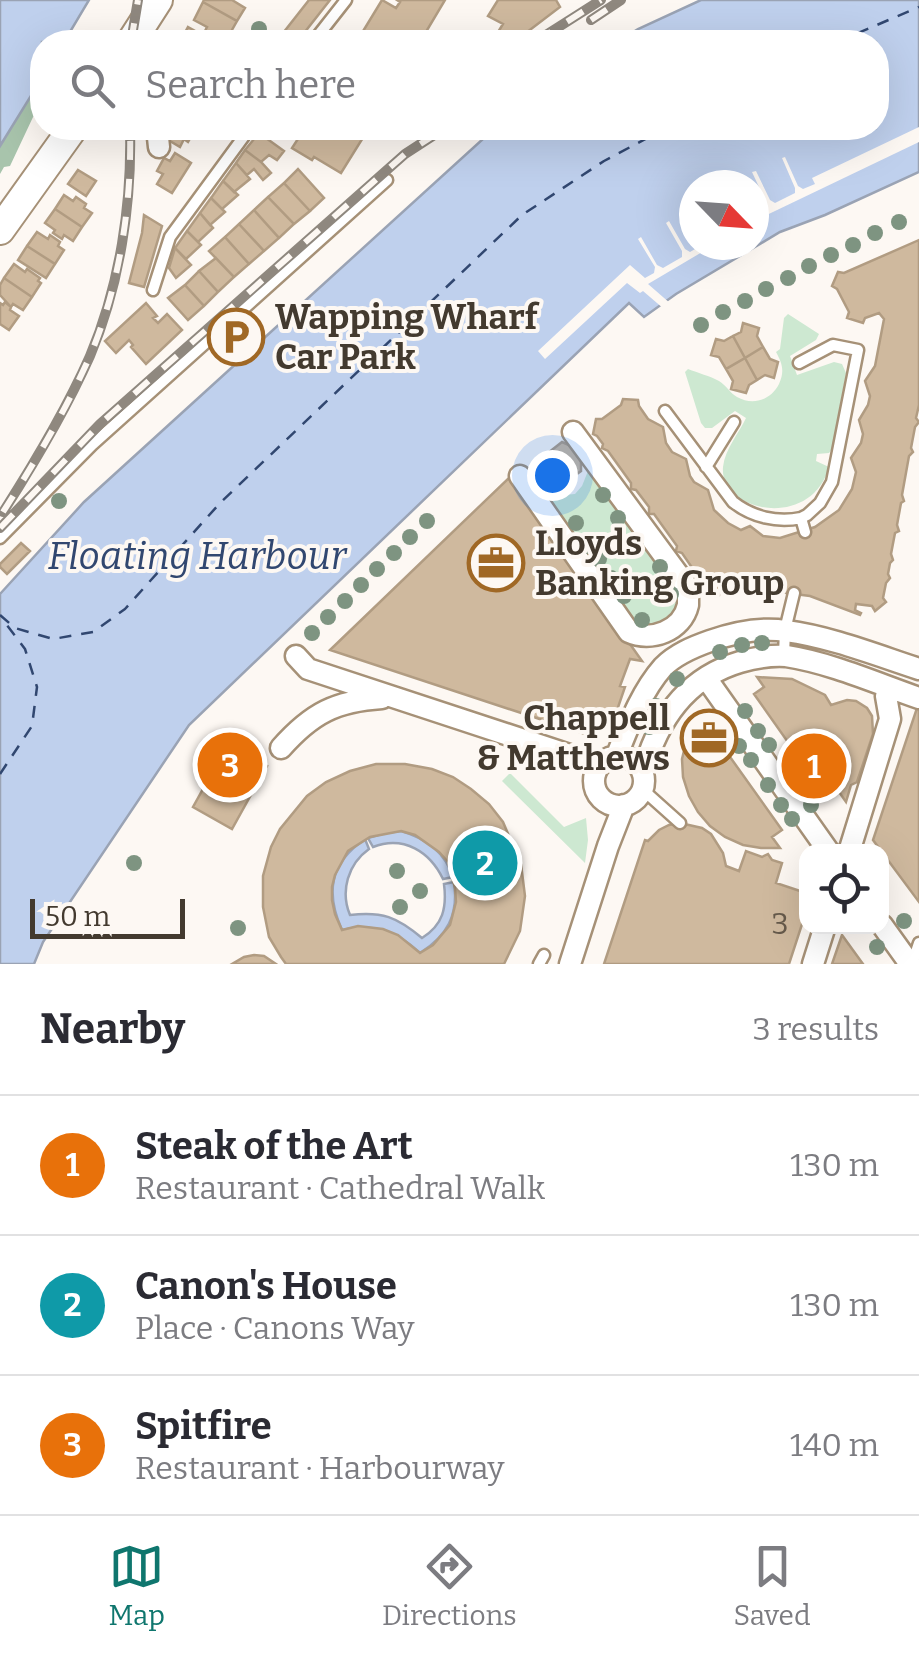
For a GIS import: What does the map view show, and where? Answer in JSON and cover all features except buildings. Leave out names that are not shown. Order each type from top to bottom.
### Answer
[{"type":"street","points":[[139,30],[154,7]]},
{"type":"street","points":[[0,230],[64,140]]},
{"type":"street","points":[[520,476],[628,632],[640,637],[675,635],[688,604],[688,588],[574,432]]},
{"type":"street","points":[[919,669],[785,630],[730,635],[686,650],[665,666],[646,691],[604,767],[600,798],[616,804],[638,797],[647,757],[663,723],[687,690],[726,666],[784,656],[846,672],[919,698]]},
{"type":"street","points":[[296,656],[308,669],[604,767],[633,760],[642,781]]},
{"type":"street","points":[[711,685],[823,844]]},
{"type":"street","points":[[851,844],[890,720],[886,696]]},
{"type":"street","points":[[281,748],[310,720],[336,705],[394,698]]},
{"type":"street","points":[[570,964],[608,846],[616,804]]},
{"type":"street","points":[[813,964],[822,934]]},
{"type":"street","points":[[889,934],[911,964]]},
{"type":"lane","points":[[323,30],[346,0]]},
{"type":"lane","points":[[153,290],[170,237],[241,140]]},
{"type":"lane","points":[[0,538],[92,446],[387,180]]},
{"type":"lane","points":[[665,410],[728,497],[746,511],[780,520],[801,518],[820,503],[832,482],[858,350],[833,345],[799,363]]},
{"type":"lane","points":[[706,467],[734,422]]},
{"type":"lane","points":[[801,518],[805,532]]},
{"type":"lane","points":[[784,656],[785,630],[794,593]]},
{"type":"lane","points":[[642,781],[680,823]]},
{"type":"lane","points":[[911,964],[919,943]]},
{"type":"green space","points":[[30,97],[30,124],[10,166],[0,174],[0,146]]},
{"type":"green space","points":[[788,314],[819,334],[790,356],[797,375],[834,362],[842,364],[846,373],[832,449],[817,454],[816,461],[829,467],[819,487],[804,500],[768,508],[750,504],[735,495],[726,483],[724,460],[746,418],[735,411],[712,428],[705,428],[685,372],[688,369],[715,379],[743,400],[766,398],[781,379],[782,367],[776,352]]},
{"type":"green space","points":[[588,471],[597,473],[681,591],[681,602],[668,623],[641,628],[631,622],[549,502],[552,496],[575,494]]},
{"type":"green space","points":[[510,773],[564,827],[586,818],[585,863],[502,781]]},
{"type":"water","points":[[0,0],[89,0],[71,30],[30,30],[30,97],[0,146]]},
{"type":"water","name":"Floating Harbour","points":[[701,0],[919,0],[919,172],[769,239],[769,170],[679,170],[679,260],[733,260],[644,317],[629,303],[189,725],[43,942],[34,964],[0,964],[0,594],[84,502],[482,140],[889,140],[889,30],[636,30]]},
{"type":"water","points":[[401,831],[433,847],[453,877],[443,879],[431,861],[415,848],[395,843],[373,847],[368,838]]},
{"type":"water","points":[[365,839],[369,849],[351,870],[346,888],[350,915],[389,917],[422,938],[442,915],[444,884],[454,882],[455,905],[449,924],[420,953],[384,931],[342,930],[334,903],[334,879],[344,858]]},
{"type":"pier","points":[[919,127],[919,142],[769,214],[769,198],[775,203],[795,193],[782,158],[785,157],[798,186],[803,189],[815,184],[812,178]]},
{"type":"pier","points":[[669,221],[679,246],[666,223]]},
{"type":"pier","points":[[641,237],[657,265],[663,268],[679,259],[689,260],[648,284],[671,304],[664,309],[627,283],[545,359],[538,351],[630,265],[645,278],[654,273],[655,267],[638,239]]},
{"type":"ferry route","points":[[865,30],[919,7]]},
{"type":"ferry route","points":[[0,615],[15,628],[53,639],[93,632],[125,609],[220,503],[522,215],[643,140]]},
{"type":"ferry route","points":[[0,774],[32,726],[37,687],[25,649],[3,620]]},
{"type":"railway","points":[[133,30],[138,0]]},
{"type":"railway","points":[[554,30],[601,0]]},
{"type":"railway","points":[[591,20],[621,0]]},
{"type":"railway","points":[[3,512],[60,416],[100,329],[122,244],[130,140]]},
{"type":"railway","points":[[0,528],[100,424],[405,154],[427,140]]},
{"type":"place","name":"Wapping Wharf Car Park","points":[[236,337]]},
{"type":"place","name":"Lloyds Banking Group","points":[[496,563]]},
{"type":"place","name":"Chappell & Matthews","points":[[709,738]]},
{"type":"place","name":"Spitfire","points":[[230,765]]},
{"type":"place","name":"Steak of the Art","points":[[814,766]]},
{"type":"place","name":"Canon's House","points":[[485,863]]}]
